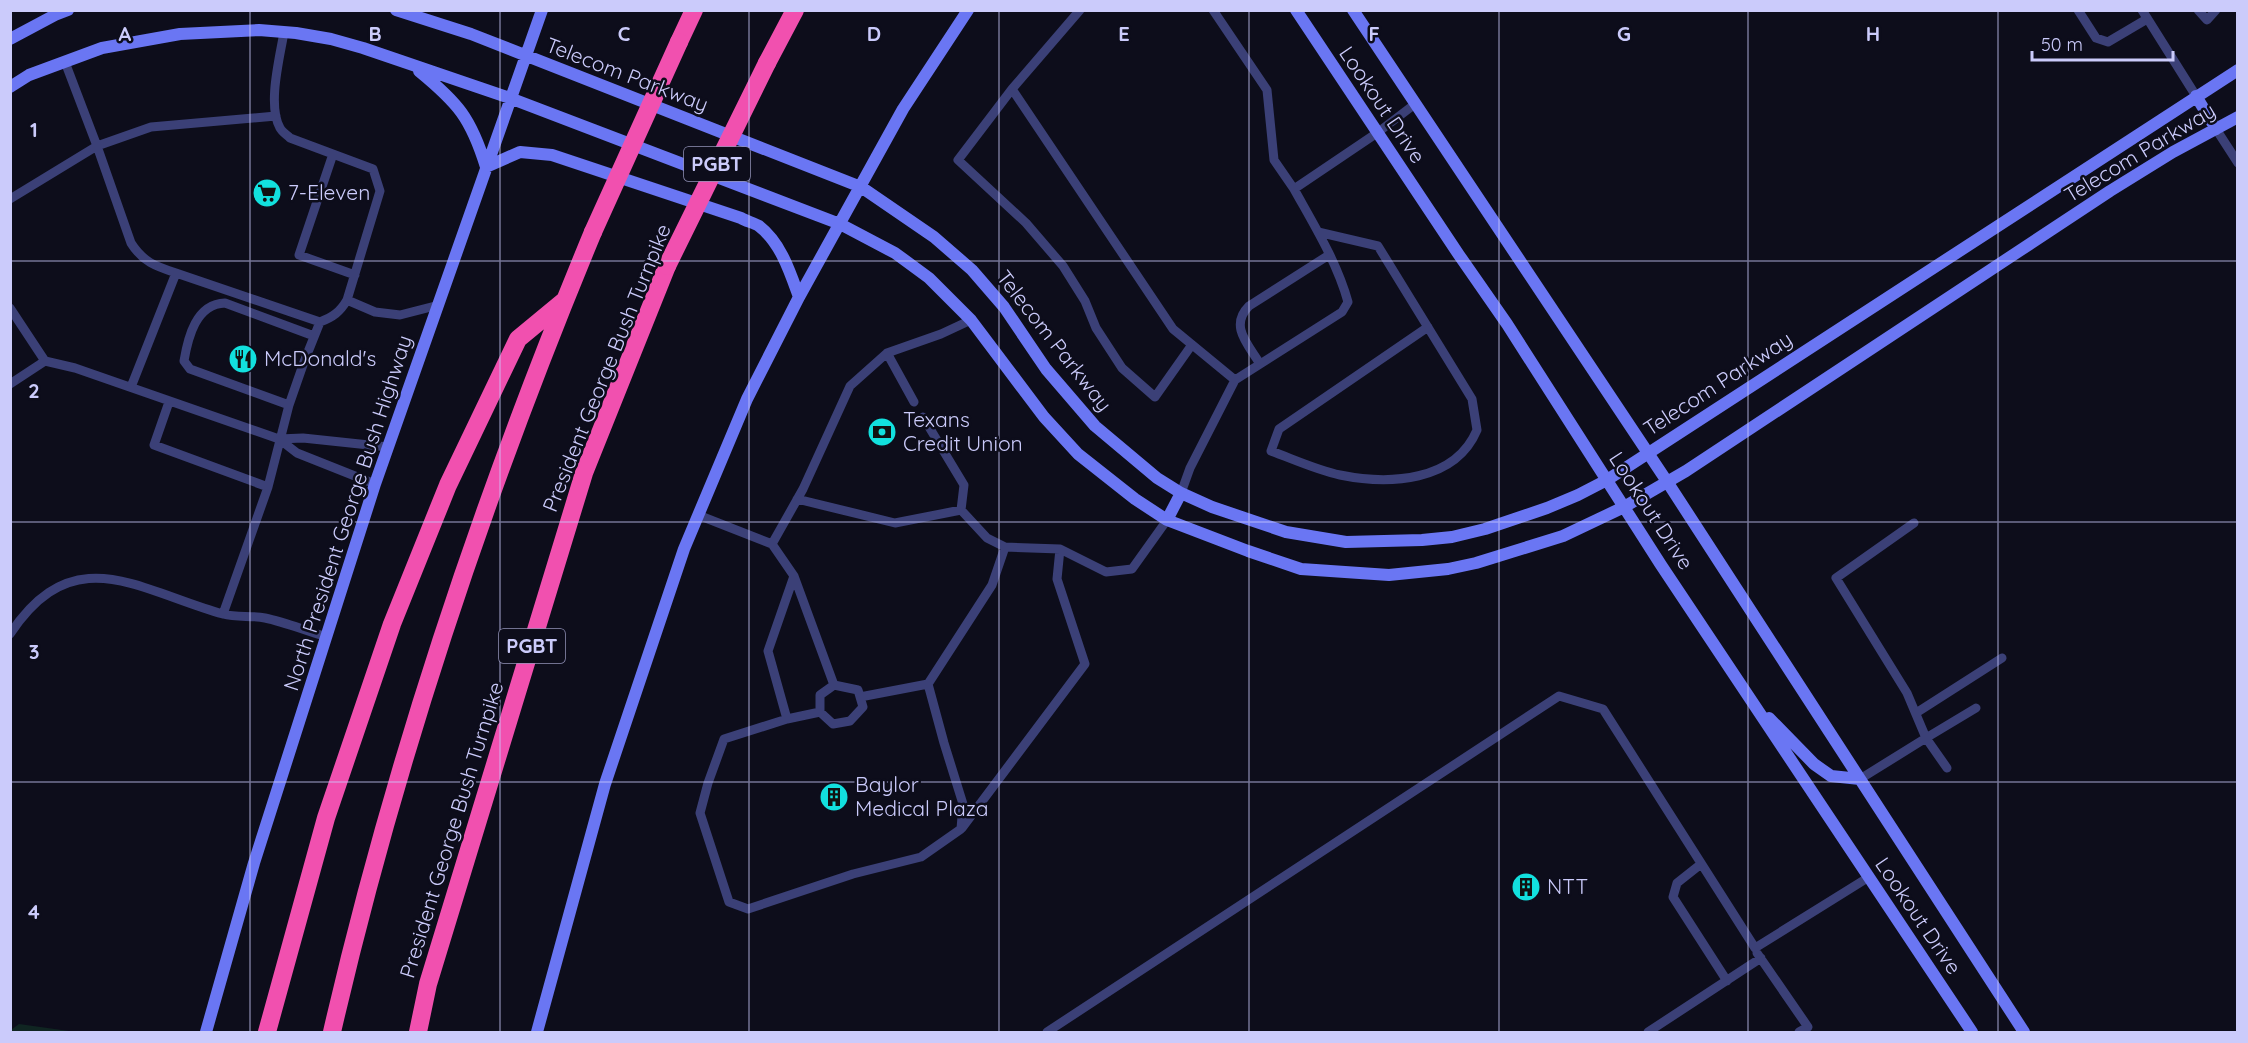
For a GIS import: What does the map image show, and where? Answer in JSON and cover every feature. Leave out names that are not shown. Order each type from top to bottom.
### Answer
[{"type":"highway","points":[[332,1032],[372,874],[429,677],[493,487],[593,232],[694,10]]},
{"type":"highway","name":"President George Bush Turnpike","points":[[418,1032],[428,984],[584,473],[667,266],[795,10]]},
{"type":"highway","points":[[267,1032],[326,818],[392,624],[448,485],[518,339],[565,300]]},
{"type":"highway","points":[[423,1032],[428,984]]},
{"type":"main road","points":[[10,39],[68,10]]},
{"type":"main road","name":"Telecom Parkway","points":[[396,10],[471,34],[861,188],[934,237],[972,270],[1004,307],[1046,369],[1095,426],[1157,478],[1181,493],[1212,507],[1286,532],[1346,542],[1422,540],[1463,535],[1547,508],[1607,480],[2238,70]]},
{"type":"main road","name":"North President George Bush Highway","points":[[206,1032],[254,863],[375,484],[542,10]]},
{"type":"main road","points":[[537,1032],[605,784],[684,549],[747,399],[798,297],[861,188],[903,109],[969,10]]},
{"type":"main road","name":"Lookout Drive","points":[[1296,10],[1508,324],[1624,507],[1972,1032]]},
{"type":"main road","name":"Lookout Drive","points":[[1353,10],[1668,483],[2024,1032]]},
{"type":"main road","name":"Telecom Parkway","points":[[10,87],[29,75],[102,48],[180,34],[224,30],[284,32],[342,42],[510,98],[840,224],[895,253],[929,279],[971,321],[1044,417],[1078,454],[1134,499],[1167,520],[1301,569],[1389,575],[1448,569],[1502,556],[1563,536],[1624,507],[1668,483],[2110,191],[2173,152],[2238,117]]},
{"type":"main road","points":[[414,67],[443,91],[466,117],[478,139],[486,167],[520,152],[552,155],[758,226],[774,243],[788,264],[798,297]]},
{"type":"main road","points":[[2196,96],[2216,129]]},
{"type":"main road","points":[[1167,520],[1181,493]]},
{"type":"main road","points":[[1753,703],[1814,764],[1831,776],[1860,779]]},
{"type":"lane","points":[[1080,10],[1012,89],[958,160],[976,174],[1026,223],[1063,266],[1085,301],[1096,328],[1122,368],[1155,396],[1191,346]]},
{"type":"lane","points":[[1181,493],[1190,468],[1235,380],[1341,312],[1348,302],[1318,232],[1294,189],[1274,160],[1267,90],[1213,10]]},
{"type":"lane","points":[[2078,10],[2096,38],[2108,42],[2144,14],[2196,96]]},
{"type":"lane","points":[[2198,10],[2207,20],[2216,10]]},
{"type":"lane","points":[[65,62],[131,243],[138,255],[150,264],[320,322],[342,310],[347,300],[381,191],[373,169],[290,138],[280,129],[274,98],[284,32]]},
{"type":"lane","points":[[1012,89],[1173,330],[1235,380]]},
{"type":"lane","points":[[1294,189],[1377,133],[1415,104]]},
{"type":"lane","points":[[10,199],[97,146],[151,127],[276,116]]},
{"type":"lane","points":[[2216,129],[2238,163]]},
{"type":"lane","points":[[333,154],[299,255],[355,275]]},
{"type":"lane","points":[[1318,232],[1378,246],[1428,327],[1472,399],[1477,429],[1460,456],[1443,469],[1409,478],[1339,475],[1270,451],[1279,429],[1428,327]]},
{"type":"lane","points":[[1260,364],[1241,332],[1239,322],[1242,313],[1249,306],[1329,255]]},
{"type":"lane","points":[[131,387],[176,273]]},
{"type":"lane","points":[[347,300],[375,312],[400,315],[439,305]]},
{"type":"lane","points":[[289,405],[190,369],[184,361],[196,321],[213,303],[225,303],[314,336]]},
{"type":"lane","points":[[10,308],[45,361],[75,368],[279,439],[297,453],[375,484]]},
{"type":"lane","points":[[772,544],[797,498],[850,386],[887,353],[971,321]]},
{"type":"lane","points":[[224,614],[268,487],[289,405],[320,322]]},
{"type":"lane","points":[[887,353],[914,402]]},
{"type":"lane","points":[[10,384],[45,361]]},
{"type":"lane","points":[[169,402],[154,445],[268,487]]},
{"type":"lane","points":[[923,417],[964,485],[961,510],[987,538],[1005,547],[1060,549],[1106,572],[1132,569],[1167,520]]},
{"type":"lane","points":[[279,439],[303,438],[388,447]]},
{"type":"lane","points":[[797,498],[896,523],[961,510]]},
{"type":"lane","points":[[698,515],[772,544],[794,576],[834,685]]},
{"type":"lane","points":[[1914,524],[1836,578],[1907,693],[1926,738],[1947,768]]},
{"type":"lane","points":[[860,697],[928,684],[993,585],[1005,547]]},
{"type":"lane","points":[[820,712],[787,719],[724,739],[700,813],[729,902],[747,909],[853,874],[921,857],[961,829],[1085,664],[1057,579],[1060,549]]},
{"type":"lane","points":[[787,719],[768,651],[794,576]]},
{"type":"lane","points":[[10,634],[39,598],[64,585],[92,578],[124,581],[224,614],[265,618],[327,637]]},
{"type":"lane","points":[[1916,713],[2002,658]]},
{"type":"lane","points":[[928,684],[963,804],[961,829]]},
{"type":"lane","points":[[834,685],[858,690],[860,697],[863,707],[850,721],[833,724],[820,712],[820,695],[834,685]]},
{"type":"lane","points":[[1047,1032],[1559,696],[1603,709],[1806,1031]]},
{"type":"lane","points":[[1860,779],[1976,708]]},
{"type":"lane","points":[[1701,864],[1677,883],[1673,897],[1727,981]]},
{"type":"lane","points":[[1755,948],[1869,877]]},
{"type":"lane","points":[[1648,1032],[1761,958]]},
{"type":"green space","points":[[19,1024],[76,1032],[11,1032]]},
{"type":"place","name":"7-Eleven","points":[[267,193]]},
{"type":"place","name":"McDonald's","points":[[243,359]]},
{"type":"place","name":"Texans Credit Union","points":[[882,432]]},
{"type":"place","name":"Baylor Medical Plaza","points":[[834,797]]},
{"type":"place","name":"NTT","points":[[1526,887]]}]
